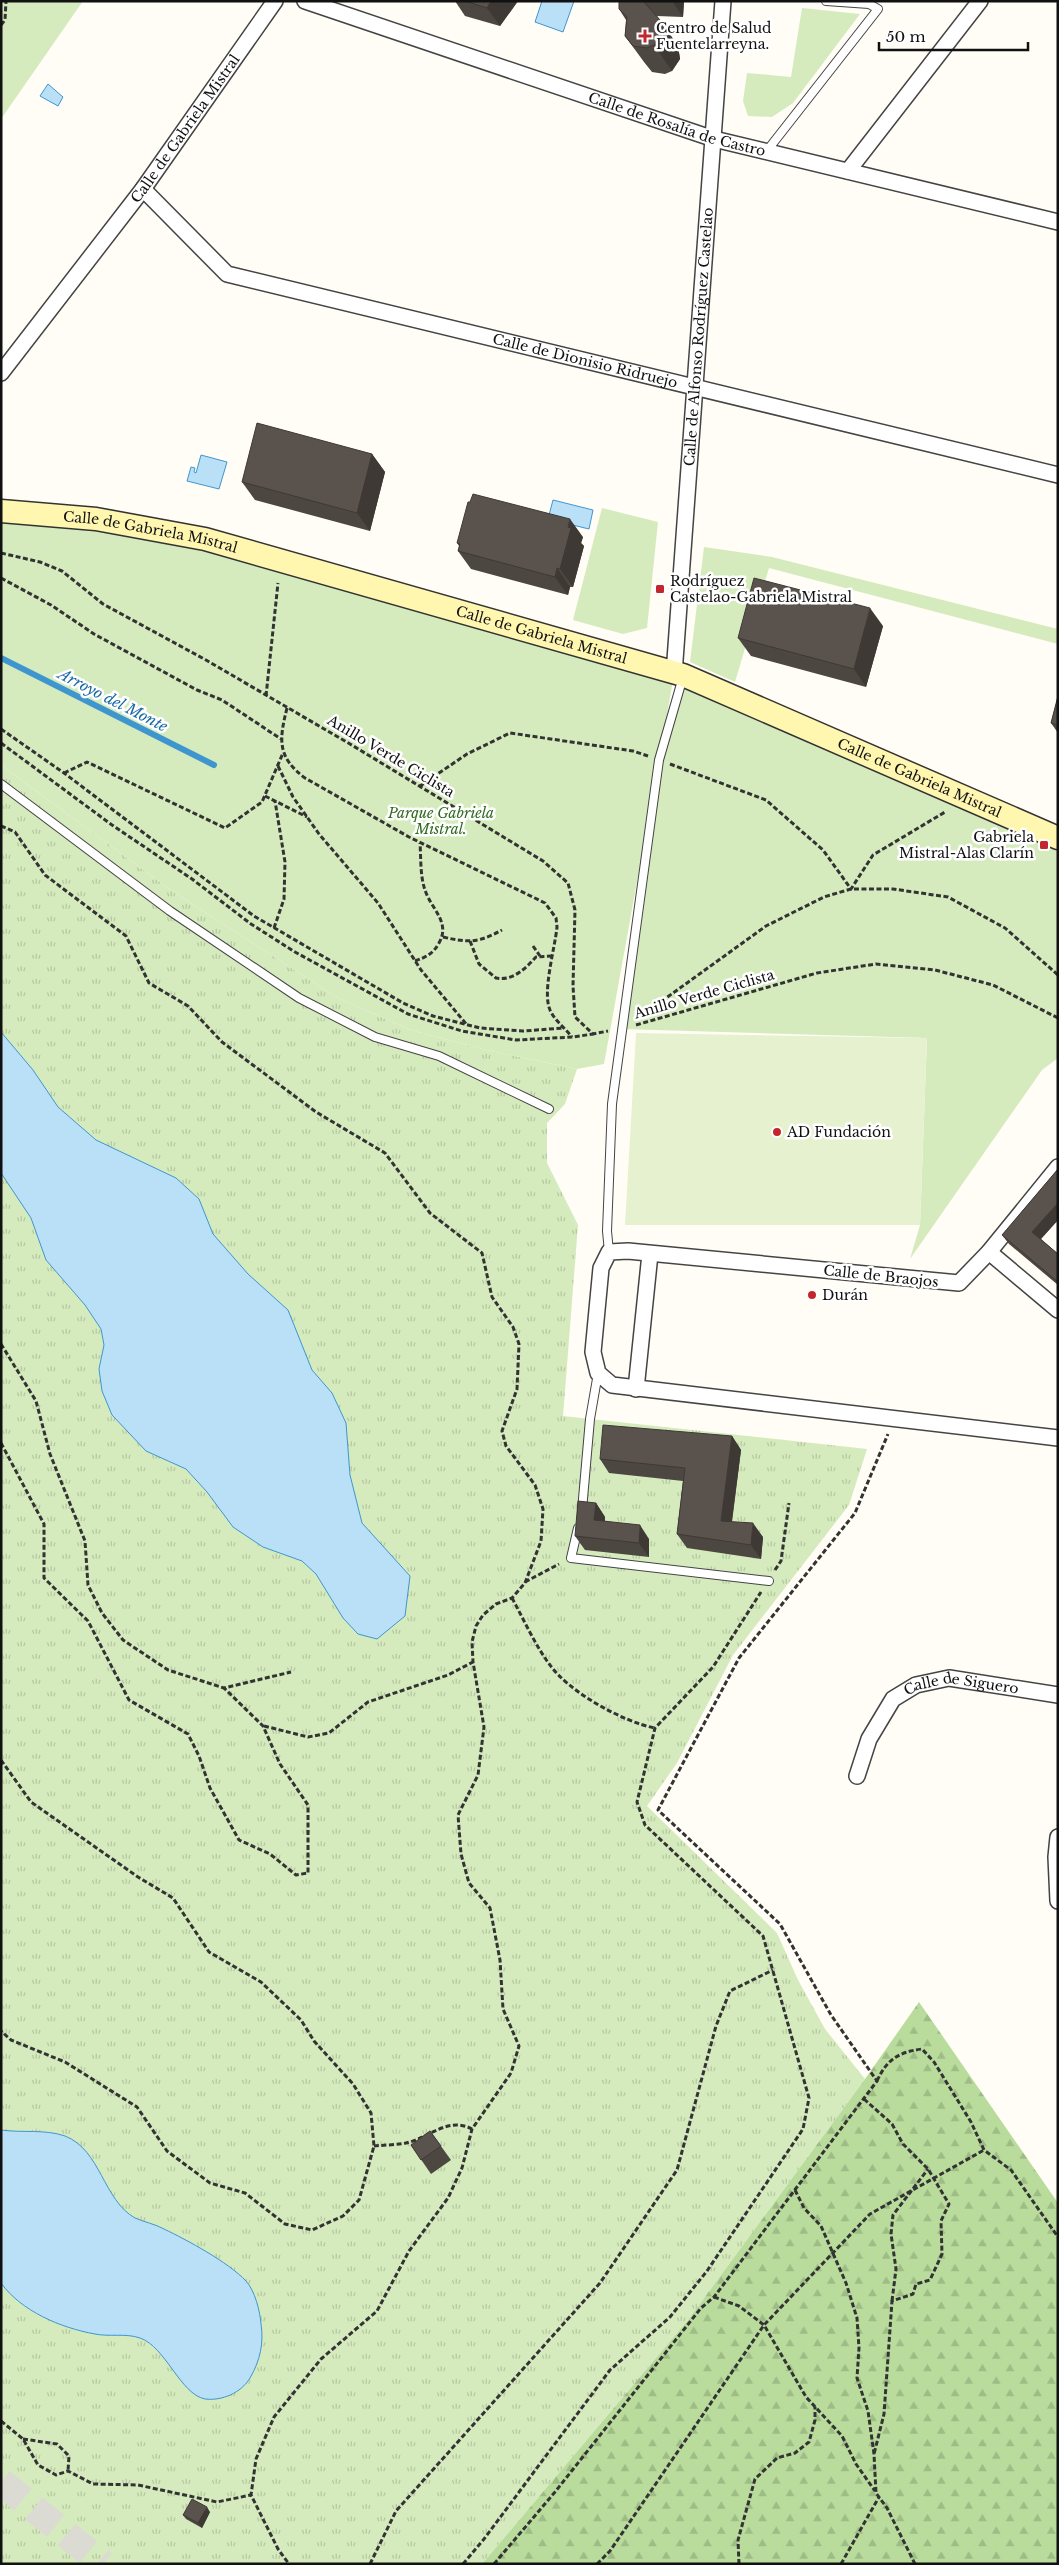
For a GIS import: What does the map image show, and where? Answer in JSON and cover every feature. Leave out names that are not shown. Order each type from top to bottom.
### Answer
[{"type":"street","name":"Calle de Gabriela Mistral","points":[[1,373],[143,189],[275,1]]},
{"type":"street","name":"Calle de Rosalía de Castro","points":[[305,1],[714,139],[1058,222]]},
{"type":"street","name":"Calle de Alfonso Rodríguez Castelao","points":[[679,675],[695,386],[714,139],[722,1]]},
{"type":"street","points":[[848,171],[980,1]]},
{"type":"street","name":"Calle de Dionisio Ridruejo","points":[[143,189],[227,274],[695,386],[1058,476]]},
{"type":"street","name":"Calle de Gabriela Mistral","points":[[1,511],[96,519],[205,538],[679,675],[1058,838]]},
{"type":"street","name":"Calle de Braojos","points":[[609,1252],[650,1254],[960,1283],[989,1252],[1058,1168]]},
{"type":"street","points":[[609,1252],[601,1268],[593,1352],[598,1373],[612,1385],[636,1390],[1058,1438]]},
{"type":"street","points":[[989,1252],[1058,1310]]},
{"type":"street","points":[[636,1390],[650,1254]]},
{"type":"street","name":"Calle de Siguero","points":[[857,1776],[869,1739],[893,1698],[916,1685],[949,1678],[1058,1695]]},
{"type":"street","points":[[1058,1837],[1056,1857],[1058,1901]]},
{"type":"lane","points":[[766,153],[878,9],[869,4],[826,1]]},
{"type":"lane","points":[[609,1252],[607,1231],[612,1104],[659,760],[679,675]]},
{"type":"lane","points":[[1,784],[170,911],[299,998],[375,1037],[438,1056],[549,1109]]},
{"type":"lane","points":[[598,1373],[590,1419],[585,1497],[571,1558],[769,1580]]},
{"type":"path","points":[[1,25],[5,20],[6,1]]},
{"type":"path","name":"Anillo Verde Ciclista","points":[[1,553],[40,562],[62,572],[103,604],[287,707],[543,861],[568,883],[575,910],[573,986],[575,1018],[593,1034],[622,1029],[818,973],[876,964],[935,970],[993,985],[1058,1018]]},
{"type":"path","points":[[1,578],[51,605],[94,634],[197,690],[222,700],[281,740]]},
{"type":"path","points":[[266,696],[278,583]]},
{"type":"path","points":[[287,707],[281,740],[283,753],[292,768],[305,778],[420,843],[545,903],[556,918],[557,928],[552,956],[548,1001],[553,1016],[573,1038]]},
{"type":"path","points":[[1,729],[64,773],[254,916],[403,1003],[433,1016],[467,1025],[524,1031],[564,1028]]},
{"type":"path","points":[[1,743],[112,825],[192,878],[251,924],[295,952],[383,1002],[437,1025],[483,1035],[516,1040],[573,1038],[593,1034]]},
{"type":"path","points":[[64,773],[87,762],[224,828],[262,802],[283,753]]},
{"type":"path","points":[[278,766],[293,797],[307,817],[378,903],[415,961],[467,1025]]},
{"type":"path","points":[[265,796],[307,817]]},
{"type":"path","points":[[851,890],[874,855],[965,799]]},
{"type":"path","points":[[274,928],[284,899],[285,862],[275,801]]},
{"type":"path","points":[[1,826],[15,832],[45,874],[126,936],[149,983],[188,1006],[222,1042],[316,1112],[385,1153],[430,1213],[482,1253],[492,1297],[513,1328],[519,1344],[517,1389],[502,1431],[506,1446],[535,1485],[543,1509],[541,1541],[525,1583],[512,1598],[496,1604],[483,1616],[476,1626],[472,1642],[473,1662],[484,1727],[478,1775],[458,1815],[461,1854],[469,1883],[490,1908],[500,1960],[503,2009],[519,2046],[511,2072],[472,2129],[462,2168],[448,2198],[410,2251],[377,2311],[321,2360],[274,2417],[256,2459],[251,2495],[278,2549],[289,2564]]},
{"type":"path","points":[[415,961],[429,956],[443,937],[444,928],[424,889],[420,843]]},
{"type":"path","points":[[622,1029],[766,926],[824,897],[851,890],[893,889],[948,897],[1005,928],[1058,976]]},
{"type":"path","points":[[443,937],[470,941],[483,940],[502,930]]},
{"type":"path","points":[[470,941],[479,964],[496,978],[512,977],[540,956],[552,956]]},
{"type":"path","points":[[533,946],[540,956]]},
{"type":"path","points":[[1,1344],[36,1401],[50,1454],[85,1541],[88,1585],[102,1613],[123,1640],[168,1670],[224,1688],[263,1726],[280,1764],[308,1805],[308,1873],[296,1875],[270,1854],[239,1840],[210,1788],[199,1756],[188,1734],[129,1700],[88,1621],[44,1578],[44,1524],[1,1443]]},
{"type":"path","points":[[877,2081],[831,2015],[780,1924],[658,1810],[739,1658],[855,1513],[887,1435]]},
{"type":"path","points":[[463,2564],[490,2532],[610,2370],[670,2317],[707,2271],[803,2129],[809,2098],[774,1969],[763,1936],[645,1825],[637,1802],[655,1728],[713,1667],[781,1561],[789,1503]]},
{"type":"path","points":[[525,1583],[571,1558]]},
{"type":"path","points":[[512,1598],[550,1667],[572,1686],[612,1714],[640,1725],[655,1728]]},
{"type":"path","points":[[263,1726],[308,1737],[329,1733],[368,1702],[448,1675],[473,1662]]},
{"type":"path","points":[[224,1688],[291,1672]]},
{"type":"path","points":[[1,1760],[31,1802],[138,1877],[173,1898],[209,1952],[261,1982],[301,2020],[314,2041],[352,2084],[370,2113],[374,2146],[359,2200],[343,2216],[312,2230],[285,2224],[245,2193],[210,2183],[167,2151],[137,2107],[65,2062],[12,2040],[1,2031]]},
{"type":"path","points":[[370,2564],[396,2511],[600,2283],[672,2178],[677,2170],[716,2026],[730,1991],[774,1969]]},
{"type":"path","points":[[494,2564],[701,2308],[714,2297],[864,2099],[883,2069],[902,2051],[922,2049],[934,2062],[970,2122],[984,2150],[1011,2170],[1058,2237]]},
{"type":"path","points":[[864,2099],[892,2124],[903,2144],[928,2169],[949,2204],[941,2221],[942,2254],[930,2280],[916,2284],[913,2294],[892,2301]]},
{"type":"path","points":[[374,2146],[407,2143],[431,2131],[448,2126],[464,2124],[472,2129]]},
{"type":"path","points":[[597,2564],[610,2551],[764,2325],[870,2214],[984,2150]]},
{"type":"path","points":[[874,2454],[884,2414],[896,2269],[891,2234],[893,2215],[928,2169]]},
{"type":"path","points":[[795,2190],[804,2208],[821,2226],[846,2283],[857,2318],[859,2348],[857,2378],[868,2411],[874,2454],[876,2493]]},
{"type":"path","points":[[714,2297],[739,2306],[764,2325],[806,2397],[842,2436],[856,2464],[887,2508],[915,2564]]},
{"type":"path","points":[[739,2564],[738,2540],[742,2518],[755,2479],[776,2458],[795,2453],[810,2442],[815,2420],[815,2406]]},
{"type":"path","points":[[1,2420],[23,2439],[38,2465],[56,2476],[68,2471]]},
{"type":"path","points":[[23,2439],[57,2444],[69,2456],[68,2471]]},
{"type":"path","points":[[68,2471],[93,2484],[138,2485],[217,2502],[251,2495]]},
{"type":"path","points":[[841,2564],[879,2497]]},
{"type":"green space","points":[[1,1],[83,1],[1,119]]},
{"type":"green space","points":[[802,8],[860,14],[793,103],[772,117],[748,116],[743,101],[747,73],[791,77]]},
{"type":"green space","name":"Parque Gabriela Mistral.","points":[[1,505],[96,519],[674,674],[661,750],[683,675],[1058,844],[1058,1058],[1042,1070],[910,1259],[920,1225],[927,1038],[622,1029],[654,788],[604,1064],[577,1069],[486,1050],[411,1030],[338,998],[172,891],[1,765]]},
{"type":"green space","points":[[602,508],[658,522],[647,628],[623,634],[573,620]]},
{"type":"green space","points":[[704,547],[772,557],[1058,629],[1058,644],[769,568],[735,682],[690,662]]},
{"type":"green space","points":[[1,765],[172,891],[338,998],[411,1030],[486,1050],[577,1069],[565,1104],[547,1123],[547,1163],[578,1225],[563,1416],[867,1449],[849,1505],[733,1655],[677,1763],[647,1806],[777,1933],[798,1980],[825,2029],[865,2079],[688,2320],[482,2564],[1,2564]]},
{"type":"green space","name":"AD Fundación","points":[[636,1033],[927,1038],[920,1225],[625,1225]]},
{"type":"green space","points":[[919,2002],[1058,2203],[1058,2564],[482,2564],[688,2320],[865,2079]]},
{"type":"water","points":[[542,1],[574,1],[563,32],[535,22]]},
{"type":"water","points":[[48,84],[63,97],[58,106],[40,96]]},
{"type":"water","points":[[201,455],[227,462],[219,489],[187,481],[191,467],[195,468],[194,472],[196,473]]},
{"type":"water","points":[[553,500],[593,510],[589,529],[548,519]]},
{"type":"water","points":[[1,1032],[33,1070],[58,1107],[96,1140],[176,1178],[199,1199],[213,1234],[248,1274],[288,1310],[312,1370],[332,1393],[346,1423],[350,1475],[362,1523],[410,1576],[405,1616],[377,1639],[358,1634],[343,1618],[316,1574],[302,1561],[263,1547],[233,1527],[207,1492],[186,1469],[146,1451],[112,1415],[102,1391],[99,1369],[104,1345],[101,1329],[85,1305],[46,1260],[31,1218],[1,1173]]},
{"type":"water","points":[[1,2130],[57,2134],[77,2143],[95,2163],[108,2188],[124,2210],[135,2218],[161,2227],[207,2252],[229,2266],[246,2281],[252,2290],[258,2307],[262,2338],[256,2365],[250,2378],[242,2388],[218,2399],[205,2399],[188,2389],[158,2351],[140,2338],[123,2335],[100,2335],[56,2323],[31,2310],[9,2293],[1,2283]]},
{"type":"building","points":[[465,1],[491,1],[487,8]]},
{"type":"building","points":[[619,1],[643,1],[660,20],[662,33],[654,45],[647,48],[633,46],[625,36],[627,17],[619,9]]},
{"type":"building","points":[[257,423],[372,454],[357,513],[242,482]]},
{"type":"building","points":[[473,494],[570,519],[568,527],[571,528],[560,569],[557,568],[555,577],[458,551],[460,544],[457,543],[468,502],[470,502]]},
{"type":"building","points":[[754,578],[870,608],[854,669],[738,638]]},
{"type":"building","points":[[1058,696],[1058,725],[1051,723]]},
{"type":"building","points":[[1058,1169],[1058,1203],[1032,1232],[1058,1254],[1058,1282],[1002,1235]]},
{"type":"building","points":[[603,1425],[732,1436],[721,1521],[753,1523],[751,1545],[677,1534],[685,1468],[600,1459]]},
{"type":"building","points":[[578,1501],[596,1503],[594,1520],[640,1525],[639,1543],[575,1536]]},
{"type":"building","points":[[430,2131],[441,2146],[421,2160],[411,2145]]},
{"type":"building","points":[[192,2499],[207,2507],[198,2523],[183,2515]]},
{"type":"waterway","name":"Arroyo del Monte","points":[[1,658],[214,765]]},
{"type":"tunnel","points":[[1,2482],[103,2564]]},
{"type":"place","name":"Centro de Salud Fuentelarreyna.","points":[[645,36]]},
{"type":"place","name":"Rodríguez Castelao-Gabriela Mistral","points":[[660,589]]},
{"type":"place","name":"Gabriela Mistral-Alas Clarín","points":[[1044,845]]},
{"type":"place","name":"AD Fundación","points":[[777,1132]]},
{"type":"place","name":"Durán","points":[[812,1295]]}]
